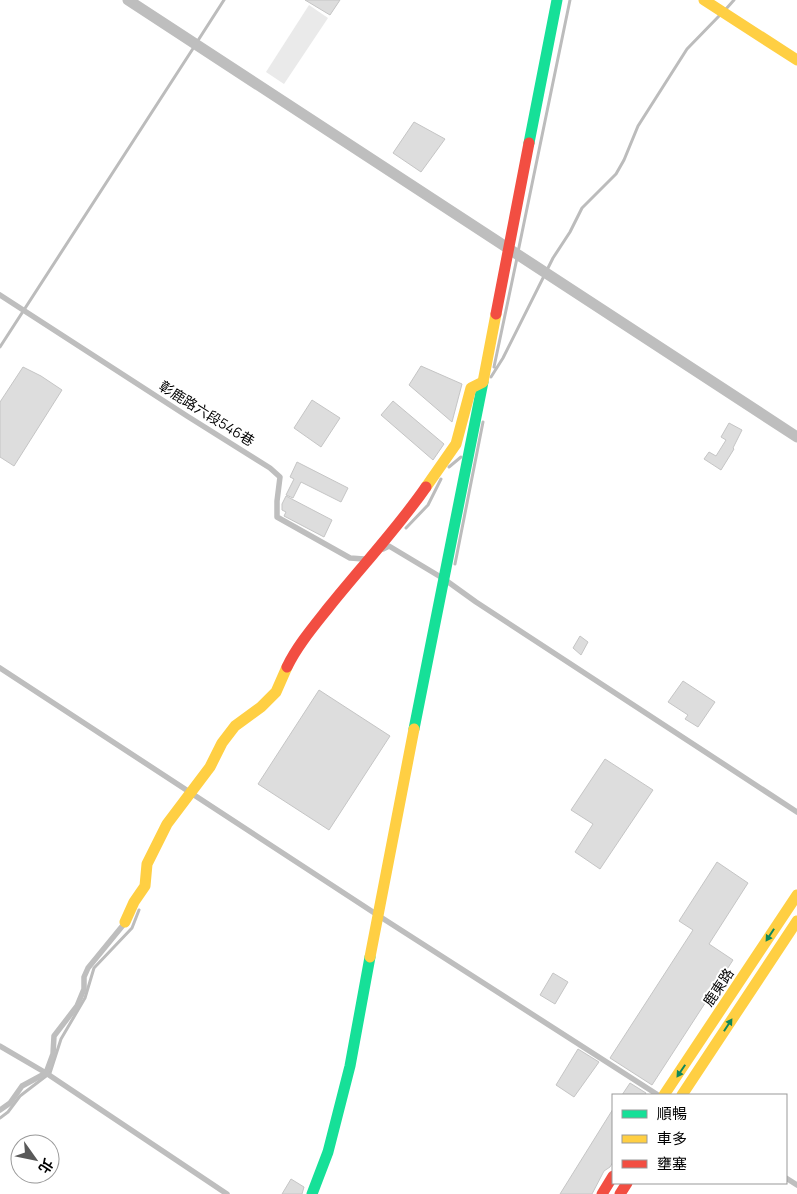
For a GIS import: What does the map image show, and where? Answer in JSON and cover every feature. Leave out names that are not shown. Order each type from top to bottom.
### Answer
[{"type":"street","points":[[128,0],[797,437]]},
{"type":"street","points":[[312,1194],[328,1152],[350,1066],[407,762],[510,248],[557,0]]},
{"type":"street","points":[[704,0],[719,4],[729,16],[797,60]]},
{"type":"street","points":[[125,922],[134,902],[145,886],[147,864],[167,824],[210,767],[222,743],[235,726],[261,707],[276,692],[292,657],[321,617],[408,513],[456,444],[471,388],[483,382]]},
{"type":"street","name":"鹿東路","points":[[665,1094],[797,895]]},
{"type":"street","points":[[683,1094],[797,921]]},
{"type":"street","points":[[602,1194],[612,1178]]},
{"type":"lane","name":"彰鹿路六段546巷","points":[[0,295],[270,468],[280,477],[276,501],[277,517],[350,558],[368,559]]},
{"type":"lane","points":[[368,559],[389,546],[444,579],[476,602],[797,812]]},
{"type":"lane","points":[[0,668],[379,916],[656,1094]]},
{"type":"lane","points":[[0,1110],[10,1103],[22,1086],[46,1074],[53,1054],[54,1036],[77,1006],[84,989],[84,977],[88,968],[125,922]]},
{"type":"lane","points":[[0,1046],[46,1074],[228,1194]]},
{"type":"shaded area","points":[[309,5],[328,18],[284,84],[266,72]]},
{"type":"building","points":[[305,0],[340,0],[330,15]]},
{"type":"building","points":[[414,122],[445,139],[421,172],[393,153]]},
{"type":"building","points":[[421,366],[462,384],[452,422],[409,385]]},
{"type":"building","points":[[23,367],[62,390],[14,466],[0,457],[0,402]]},
{"type":"building","points":[[312,400],[340,418],[321,447],[294,428]]},
{"type":"building","points":[[393,401],[444,444],[433,460],[381,415]]},
{"type":"building","points":[[729,423],[742,430],[734,449],[721,470],[704,459],[709,452],[716,456],[726,440],[721,437]]},
{"type":"building","points":[[297,462],[348,488],[341,502],[301,482],[293,498],[286,495],[294,479],[290,477]]},
{"type":"building","points":[[286,496],[332,520],[324,537],[284,516],[286,512],[282,510],[282,504]]},
{"type":"building","points":[[580,636],[588,642],[581,655],[573,648]]},
{"type":"building","points":[[683,681],[715,702],[698,727],[685,719],[688,715],[668,702]]},
{"type":"building","points":[[319,690],[390,736],[329,830],[258,784]]},
{"type":"building","points":[[605,759],[653,790],[600,869],[575,852],[593,824],[571,810]]},
{"type":"building","points":[[717,862],[748,883],[709,944],[733,960],[652,1085],[610,1058],[693,930],[679,921]]},
{"type":"building","points":[[553,973],[568,982],[555,1004],[540,995]]},
{"type":"building","points":[[578,1049],[599,1062],[574,1097],[556,1085]]},
{"type":"building","points":[[630,1083],[646,1093],[646,1094],[623,1094]]},
{"type":"building","points":[[612,1111],[612,1164],[610,1167],[604,1171],[592,1194],[560,1194]]},
{"type":"building","points":[[291,1179],[304,1187],[302,1194],[282,1194]]},
{"type":"waterway","points":[[197,42],[224,0]]},
{"type":"waterway","points":[[518,252],[570,0]]},
{"type":"waterway","points":[[726,9],[734,0]]},
{"type":"waterway","points":[[491,377],[503,358],[553,258],[570,232],[582,208],[616,174],[638,126],[687,49],[720,15]]},
{"type":"waterway","points":[[0,347],[194,47]]},
{"type":"waterway","points":[[494,367],[517,258]]},
{"type":"waterway","points":[[455,564],[483,422]]},
{"type":"waterway","points":[[449,467],[461,457]]},
{"type":"waterway","points":[[406,528],[428,505],[441,479]]},
{"type":"waterway","points":[[0,1118],[8,1112],[20,1096],[50,1073],[61,1039],[85,998],[94,968],[132,928],[139,910]]},
{"type":"traffic: fast","points":[[529,143],[557,0]]},
{"type":"traffic: fast","points":[[414,729],[483,382]]},
{"type":"traffic: fast","points":[[312,1194],[328,1152],[350,1066],[370,957]]},
{"type":"traffic: slow","points":[[704,0],[797,60]]},
{"type":"traffic: slow","points":[[426,487],[456,444],[471,388],[483,382],[496,314]]},
{"type":"traffic: slow","points":[[125,922],[134,902],[145,886],[147,864],[167,824],[210,767],[222,743],[235,726],[261,707],[276,692],[287,667]]},
{"type":"traffic: slow","points":[[370,957],[414,729]]},
{"type":"traffic: slow","points":[[665,1094],[797,895]]},
{"type":"traffic: slow","points":[[683,1094],[797,921]]},
{"type":"traffic: jam","points":[[496,314],[529,143]]},
{"type":"traffic: jam","points":[[287,667],[312,629],[391,533],[426,487]]},
{"type":"traffic: jam","points":[[602,1194],[612,1178]]},
{"type":"traffic: jam","points":[[620,1194],[626,1184]]}]
